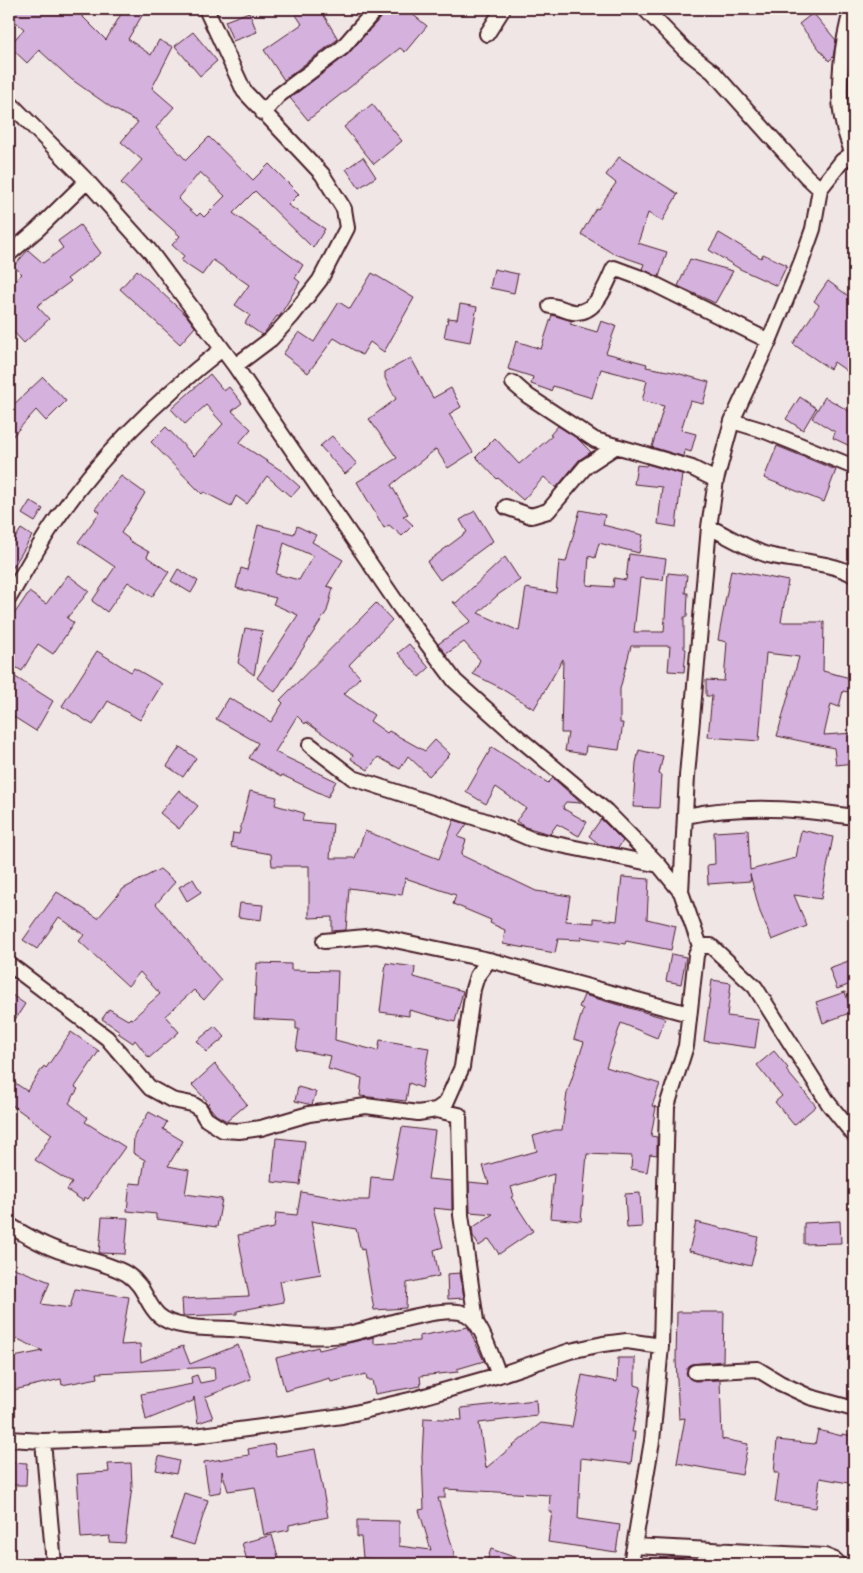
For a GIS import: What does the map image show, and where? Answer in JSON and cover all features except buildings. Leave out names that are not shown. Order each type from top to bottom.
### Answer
[{"type":"street","points":[[206,9],[244,91],[322,174],[344,209],[347,228],[320,280],[292,316],[271,339],[235,366]]},
{"type":"street","points":[[263,113],[278,96],[342,48],[376,9]]},
{"type":"street","points":[[487,34],[503,9]]},
{"type":"street","points":[[645,9],[685,50],[712,72],[820,189]]},
{"type":"street","points":[[681,892],[687,776],[709,527],[716,480],[732,421],[769,341],[813,229],[820,189],[853,152],[842,122],[840,88],[846,26],[852,9]]},
{"type":"street","points":[[9,102],[88,181],[149,250],[235,366],[399,606],[455,681],[512,733],[606,811],[659,865],[681,892],[700,946],[696,955],[686,1046],[667,1106],[661,1346],[652,1441],[631,1564]]},
{"type":"street","points":[[9,254],[88,181]]},
{"type":"street","points":[[550,306],[559,306],[574,312],[585,311],[594,306],[614,268],[644,279],[740,324],[769,341]]},
{"type":"street","points":[[9,598],[52,526],[94,470],[134,425],[178,383],[222,349]]},
{"type":"street","points":[[513,383],[528,396],[595,440],[692,468],[716,480]]},
{"type":"street","points":[[732,421],[765,431],[854,467]]},
{"type":"street","points":[[506,507],[531,516],[548,511],[586,466],[615,447]]},
{"type":"street","points":[[709,527],[767,554],[845,570],[854,575]]},
{"type":"street","points":[[310,745],[353,778],[498,825],[531,839],[659,865]]},
{"type":"street","points":[[686,816],[717,810],[768,809],[854,817]]},
{"type":"street","points":[[324,941],[376,936],[489,960],[689,1014]]},
{"type":"street","points":[[700,946],[711,946],[755,987],[829,1104],[854,1135]]},
{"type":"street","points":[[436,1110],[446,1103],[459,1074],[477,976],[489,960]]},
{"type":"street","points":[[10,966],[107,1038],[138,1071],[150,1088],[172,1100],[192,1104],[200,1110],[206,1119],[223,1130],[240,1131],[261,1128],[309,1114],[366,1106],[418,1113],[436,1110],[459,1115],[461,1215],[476,1321],[499,1375]]},
{"type":"street","points":[[9,1225],[60,1251],[106,1265],[126,1274],[138,1283],[148,1304],[161,1319],[185,1326],[298,1335],[347,1334],[393,1321],[453,1310],[465,1314],[476,1321]]},
{"type":"street","points":[[9,1439],[44,1441],[195,1436],[342,1416],[418,1398],[499,1375],[570,1351],[627,1341],[661,1346]]},
{"type":"street","points":[[695,1372],[757,1369],[780,1383],[810,1397],[854,1408]]},
{"type":"street","points":[[44,1441],[54,1564]]},
{"type":"street","points":[[634,1546],[825,1556],[839,1564]]}]
